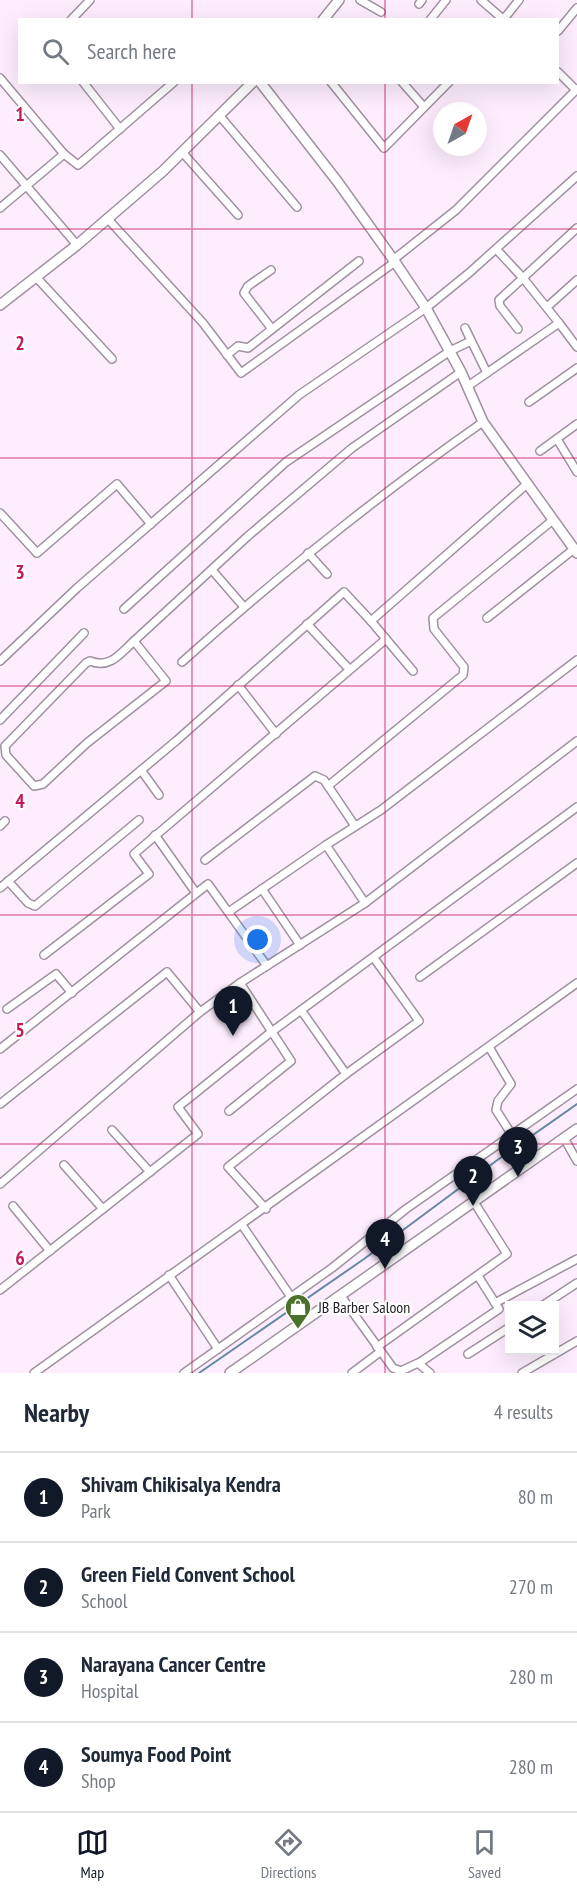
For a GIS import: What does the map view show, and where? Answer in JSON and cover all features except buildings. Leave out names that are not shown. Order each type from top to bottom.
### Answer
[{"type":"street","points":[[73,18],[90,0]]},
{"type":"street","points":[[325,18],[339,0]]},
{"type":"street","points":[[360,0],[381,12]]},
{"type":"street","points":[[432,18],[446,0]]},
{"type":"street","points":[[482,0],[503,18]]},
{"type":"street","points":[[505,18],[519,0]]},
{"type":"street","points":[[559,30],[577,8]]},
{"type":"street","points":[[107,218],[203,323],[241,373],[394,261],[456,210],[576,90],[559,73]]},
{"type":"street","points":[[0,78],[64,154],[78,165],[172,84]]},
{"type":"street","points":[[85,84],[120,129]]},
{"type":"street","points":[[0,305],[77,245],[182,152],[253,84]]},
{"type":"street","points":[[255,84],[337,181],[394,261],[426,308],[450,351],[483,422],[576,551],[487,618]]},
{"type":"street","points":[[333,84],[384,148],[446,84]]},
{"type":"street","points":[[404,84],[424,107]]},
{"type":"street","points":[[219,115],[297,207]]},
{"type":"street","points":[[182,152],[238,215]]},
{"type":"street","points":[[0,208],[64,154]]},
{"type":"street","points":[[0,155],[77,245]]},
{"type":"street","points":[[0,661],[77,588],[298,395],[426,308],[497,250],[577,176]]},
{"type":"street","points":[[518,329],[498,303],[577,228]]},
{"type":"street","points":[[497,250],[547,307],[577,347]]},
{"type":"street","points":[[227,355],[238,346],[248,348],[359,261]]},
{"type":"street","points":[[271,270],[248,286],[244,293],[272,329]]},
{"type":"street","points":[[36,277],[112,359]]},
{"type":"street","points":[[547,307],[577,280]]},
{"type":"street","points":[[468,386],[559,323]]},
{"type":"street","points":[[465,328],[487,373]]},
{"type":"street","points":[[124,609],[286,462],[450,351],[471,341]]},
{"type":"street","points":[[529,402],[577,368]]},
{"type":"street","points":[[134,641],[166,681],[87,743],[43,784],[34,786],[6,755],[5,746],[86,663],[103,665],[110,662],[352,448],[461,372]]},
{"type":"street","points":[[182,662],[308,553],[416,469],[483,422]]},
{"type":"street","points":[[540,451],[577,424]]},
{"type":"street","points":[[556,439],[577,472]]},
{"type":"street","points":[[0,513],[37,554],[117,484],[152,524]]},
{"type":"street","points":[[371,621],[527,484]]},
{"type":"street","points":[[328,786],[463,675],[464,667],[434,629],[433,618],[553,520]]},
{"type":"street","points":[[308,553],[327,574]]},
{"type":"street","points":[[212,570],[244,607]]},
{"type":"street","points":[[0,888],[141,770],[344,592],[413,671]]},
{"type":"street","points":[[307,624],[349,669]]},
{"type":"street","points":[[0,720],[84,633]]},
{"type":"street","points":[[44,955],[148,874],[134,854],[386,639]]},
{"type":"street","points":[[230,911],[381,810],[577,660]]},
{"type":"street","points":[[238,686],[276,734]]},
{"type":"street","points":[[0,1184],[200,1012],[240,982],[365,903],[577,741]]},
{"type":"street","points":[[141,770],[159,795]]},
{"type":"street","points":[[205,860],[312,776],[321,778],[328,786],[355,826]]},
{"type":"street","points":[[1,1288],[198,1134],[178,1107],[270,1033],[577,807]]},
{"type":"street","points":[[8,881],[28,903],[35,906],[139,820]]},
{"type":"street","points":[[155,836],[196,893]]},
{"type":"street","points":[[326,845],[365,903]]},
{"type":"street","points":[[420,977],[577,863]]},
{"type":"street","points":[[0,1049],[208,884],[230,911],[267,966]]},
{"type":"street","points":[[262,889],[300,945]]},
{"type":"street","points":[[266,1209],[228,1167],[346,1074],[419,1021],[374,957]]},
{"type":"street","points":[[0,1104],[167,972],[200,1012]]},
{"type":"street","points":[[7,1009],[56,974],[72,993]]},
{"type":"street","points":[[229,1111],[291,1061],[270,1033],[240,982]]},
{"type":"street","points":[[34,1373],[266,1209],[577,983]]},
{"type":"street","points":[[301,1010],[346,1074]]},
{"type":"street","points":[[489,1047],[510,1081],[510,1087],[495,1107],[530,1163]]},
{"type":"street","points":[[184,1373],[577,1089]]},
{"type":"street","points":[[230,1373],[577,1129]]},
{"type":"street","points":[[112,1130],[150,1172]]},
{"type":"street","points":[[564,1138],[577,1161]]},
{"type":"street","points":[[64,1165],[103,1209]]},
{"type":"street","points":[[352,1373],[379,1350],[507,1254],[474,1202]]},
{"type":"street","points":[[13,1206],[50,1251]]},
{"type":"street","points":[[242,1225],[291,1296]]},
{"type":"street","points":[[495,1304],[577,1259]]},
{"type":"street","points":[[170,1275],[218,1349]]},
{"type":"street","points":[[341,1296],[396,1372],[419,1363],[499,1309],[478,1276]]},
{"type":"street","points":[[548,1301],[577,1283]]},
{"type":"street","points":[[468,1354],[505,1330]]},
{"type":"street","points":[[522,1373],[577,1341]]},
{"type":"street","points":[[419,1363],[430,1373]]},
{"type":"waterway","points":[[199,1373],[364,1259],[577,1104]]},
{"type":"place","name":"Shivam Chikisalya Kendra","points":[[233,1036]]},
{"type":"place","name":"Narayana Cancer Centre","points":[[518,1177]]},
{"type":"place","name":"Green Field Convent School","points":[[473,1206]]},
{"type":"place","name":"Soumya Food Point","points":[[385,1269]]},
{"type":"place","name":"JB Barber Saloon","points":[[298,1330]]}]
